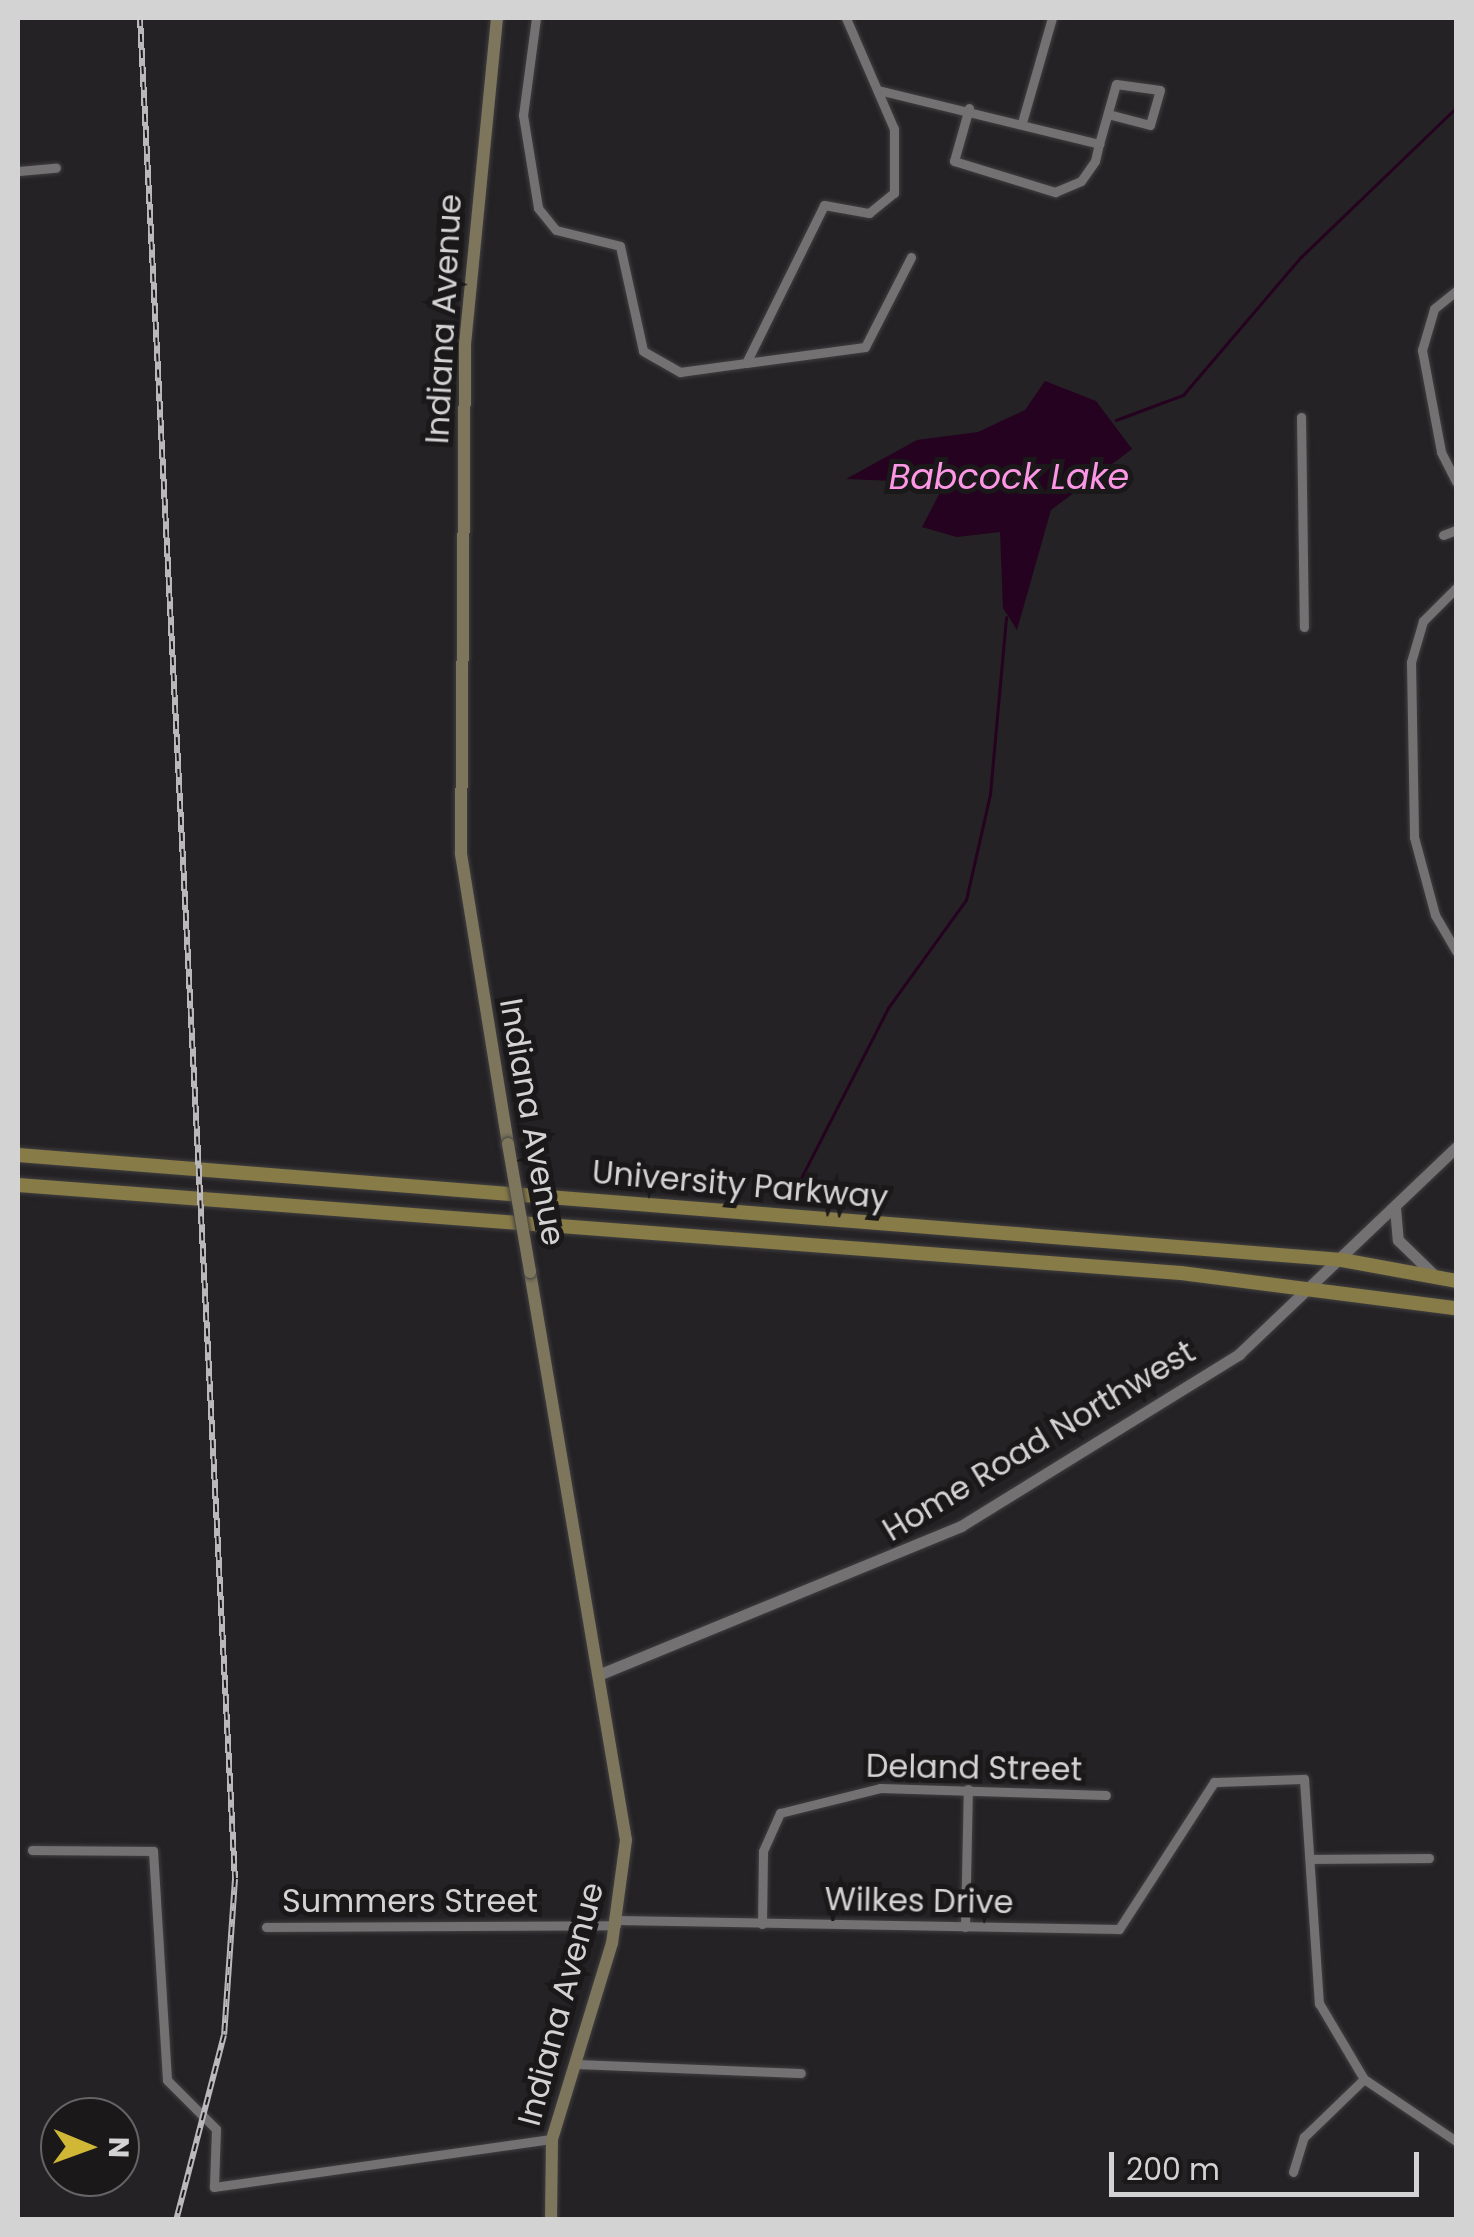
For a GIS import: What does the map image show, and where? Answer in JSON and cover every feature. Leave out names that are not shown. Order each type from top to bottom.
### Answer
[{"type":"main road","name":"Indiana Avenue","points":[[497,18],[466,306],[461,854],[625,1821],[616,1922],[552,2139],[550,2220]]},
{"type":"main road","name":"University Parkway","points":[[18,1155],[1342,1260],[1456,1281]]},
{"type":"main road","name":"University Parkway","points":[[18,1184],[1321,1286],[1456,1308]]},
{"type":"street","points":[[536,18],[523,114],[542,216],[566,234],[620,246],[638,338],[656,366],[746,364],[865,347],[911,257]]},
{"type":"street","points":[[746,364],[824,206],[869,213],[894,194],[894,128],[846,18]]},
{"type":"street","points":[[1024,119],[1052,18]]},
{"type":"street","points":[[969,108],[954,161],[1033,189],[1081,182],[1099,144],[1116,84],[1160,90],[1150,125],[1108,114]]},
{"type":"street","points":[[878,90],[1024,119],[1099,144]]},
{"type":"street","points":[[18,171],[56,168]]},
{"type":"street","points":[[1456,291],[1434,309],[1422,350],[1442,452],[1456,481]]},
{"type":"street","points":[[1302,418],[1304,627]]},
{"type":"street","points":[[1443,535],[1456,530]]},
{"type":"street","points":[[1456,588],[1422,621],[1411,662],[1414,837],[1435,915],[1456,950]]},
{"type":"street","name":"Home Road Northwest","points":[[598,1674],[909,1554],[1239,1354],[1321,1286],[1342,1260],[1456,1147]]},
{"type":"street","points":[[1395,1208],[1398,1240],[1439,1278]]},
{"type":"street","name":"Wilkes Drive","points":[[616,1922],[1119,1928],[1214,1782],[1304,1779],[1310,1859]]},
{"type":"street","points":[[964,1927],[968,1789]]},
{"type":"street","name":"Deland Street","points":[[762,1924],[763,1851],[780,1813],[851,1791],[968,1789],[1106,1795]]},
{"type":"street","points":[[32,1850],[153,1851],[166,2080],[216,2129],[214,2187],[552,2139]]},
{"type":"street","points":[[1429,1858],[1310,1859],[1319,2004],[1364,2079],[1456,2141]]},
{"type":"street","name":"Summers Street","points":[[266,1927],[616,1922]]},
{"type":"street","points":[[574,2064],[801,2073]]},
{"type":"street","points":[[1293,2172],[1304,2137],[1364,2079]]},
{"type":"water","name":"Babcock Lake","points":[[1045,381],[1096,401],[1132,449],[1051,510],[1017,630],[1003,608],[1000,532],[957,537],[922,527],[945,483],[846,479],[917,440],[978,432],[1025,410]]},
{"type":"waterway","points":[[1116,420],[1183,395],[1301,257],[1456,108]]},
{"type":"waterway","points":[[798,1184],[888,1008],[966,900],[990,794],[1006,618]]},
{"type":"railway","points":[[140,18],[235,1879],[224,2035],[176,2220]]}]
